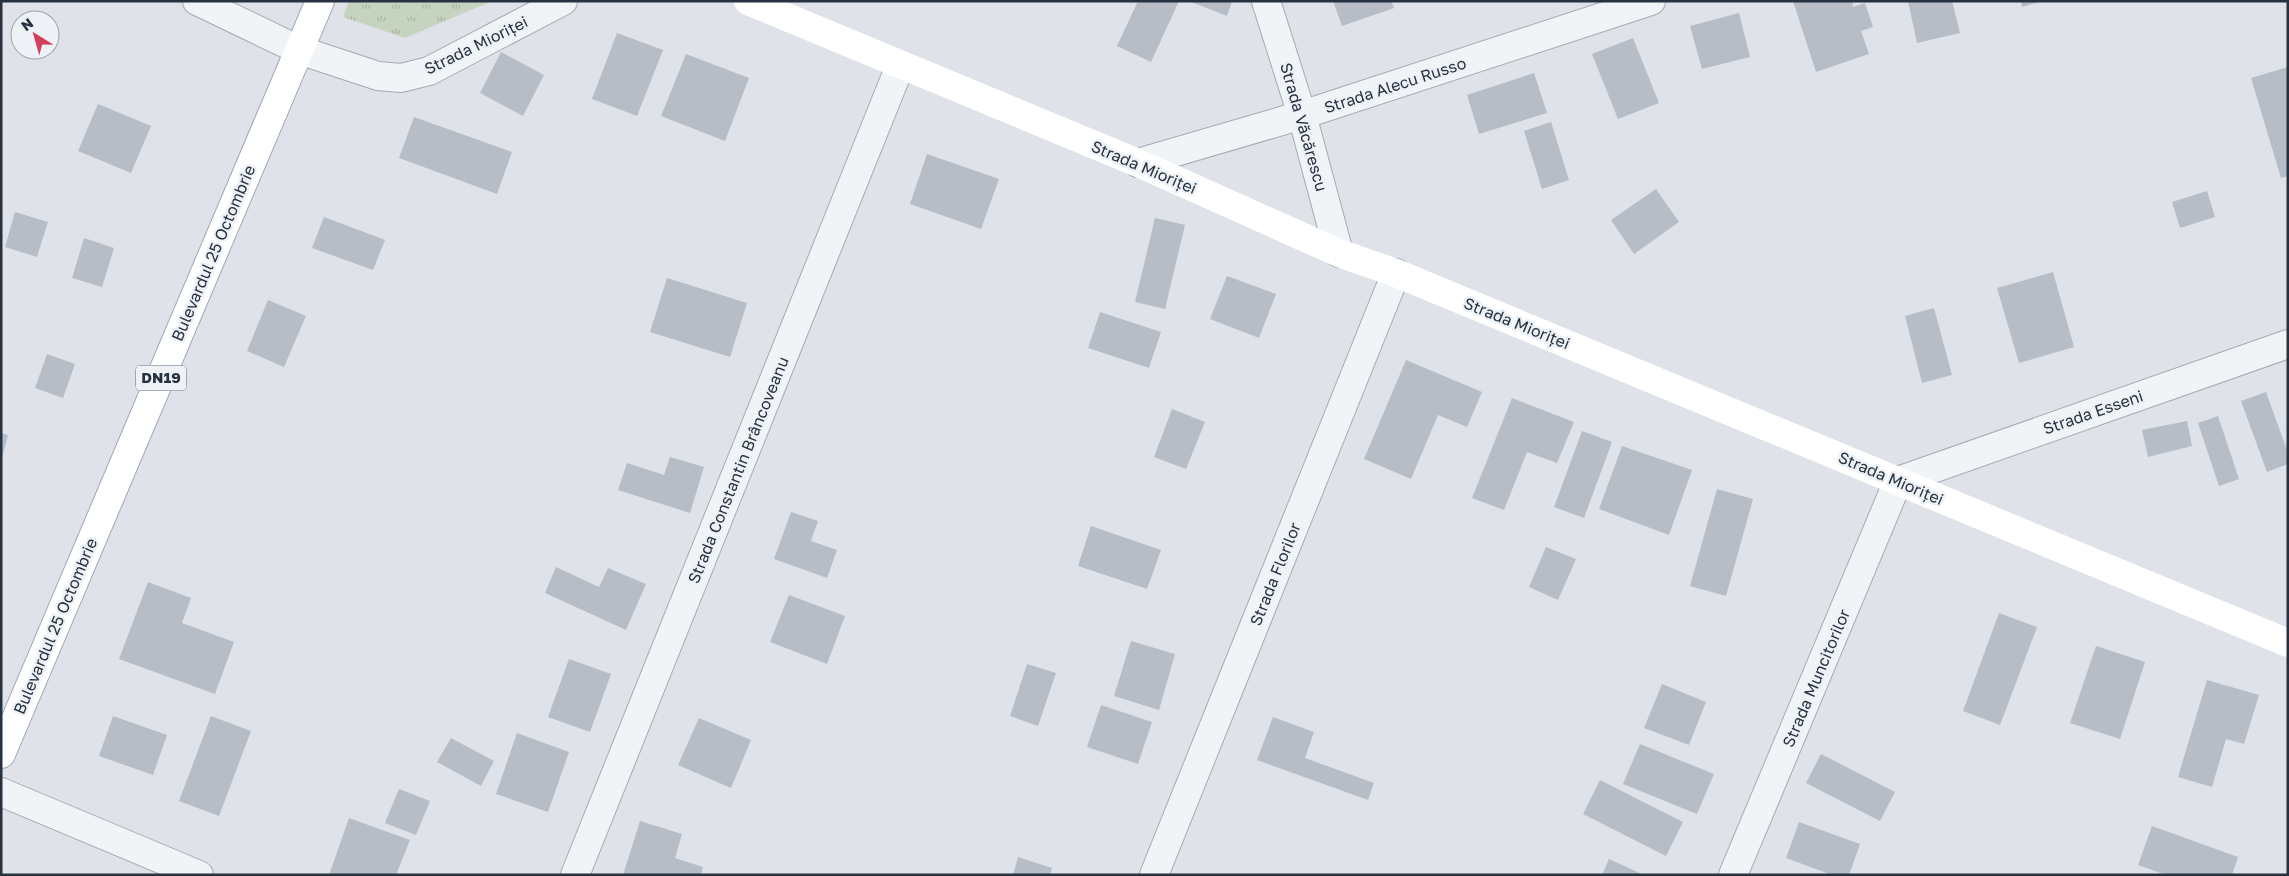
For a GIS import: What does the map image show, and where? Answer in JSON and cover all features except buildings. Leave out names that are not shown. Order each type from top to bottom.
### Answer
[{"type":"street","name":"Strada Mioriței","points":[[197,1],[300,50],[378,76],[401,78],[429,71],[564,1]]},
{"type":"street","name":"Bulevardul 25 Octombrie","points":[[1,754],[320,1]]},
{"type":"street","name":"Strada Mioriței","points":[[748,1],[900,66],[1138,163],[1340,253],[1396,273],[2288,643]]},
{"type":"street","name":"Strada Văcărescu","points":[[1266,1],[1302,115],[1340,253]]},
{"type":"street","name":"Strada Alecu Russo","points":[[1138,163],[1302,115],[1651,1]]},
{"type":"street","name":"Strada Constantin Brâncoveanu","points":[[575,875],[900,66]]},
{"type":"street","name":"Strada Florilor","points":[[1154,875],[1396,273]]},
{"type":"street","name":"Strada Esseni","points":[[1898,481],[2288,344]]},
{"type":"street","name":"Strada Muncitorilor","points":[[1733,875],[1898,481]]},
{"type":"street","points":[[1,792],[199,875]]},
{"type":"green space","points":[[349,1],[492,1],[405,38],[343,17]]}]
